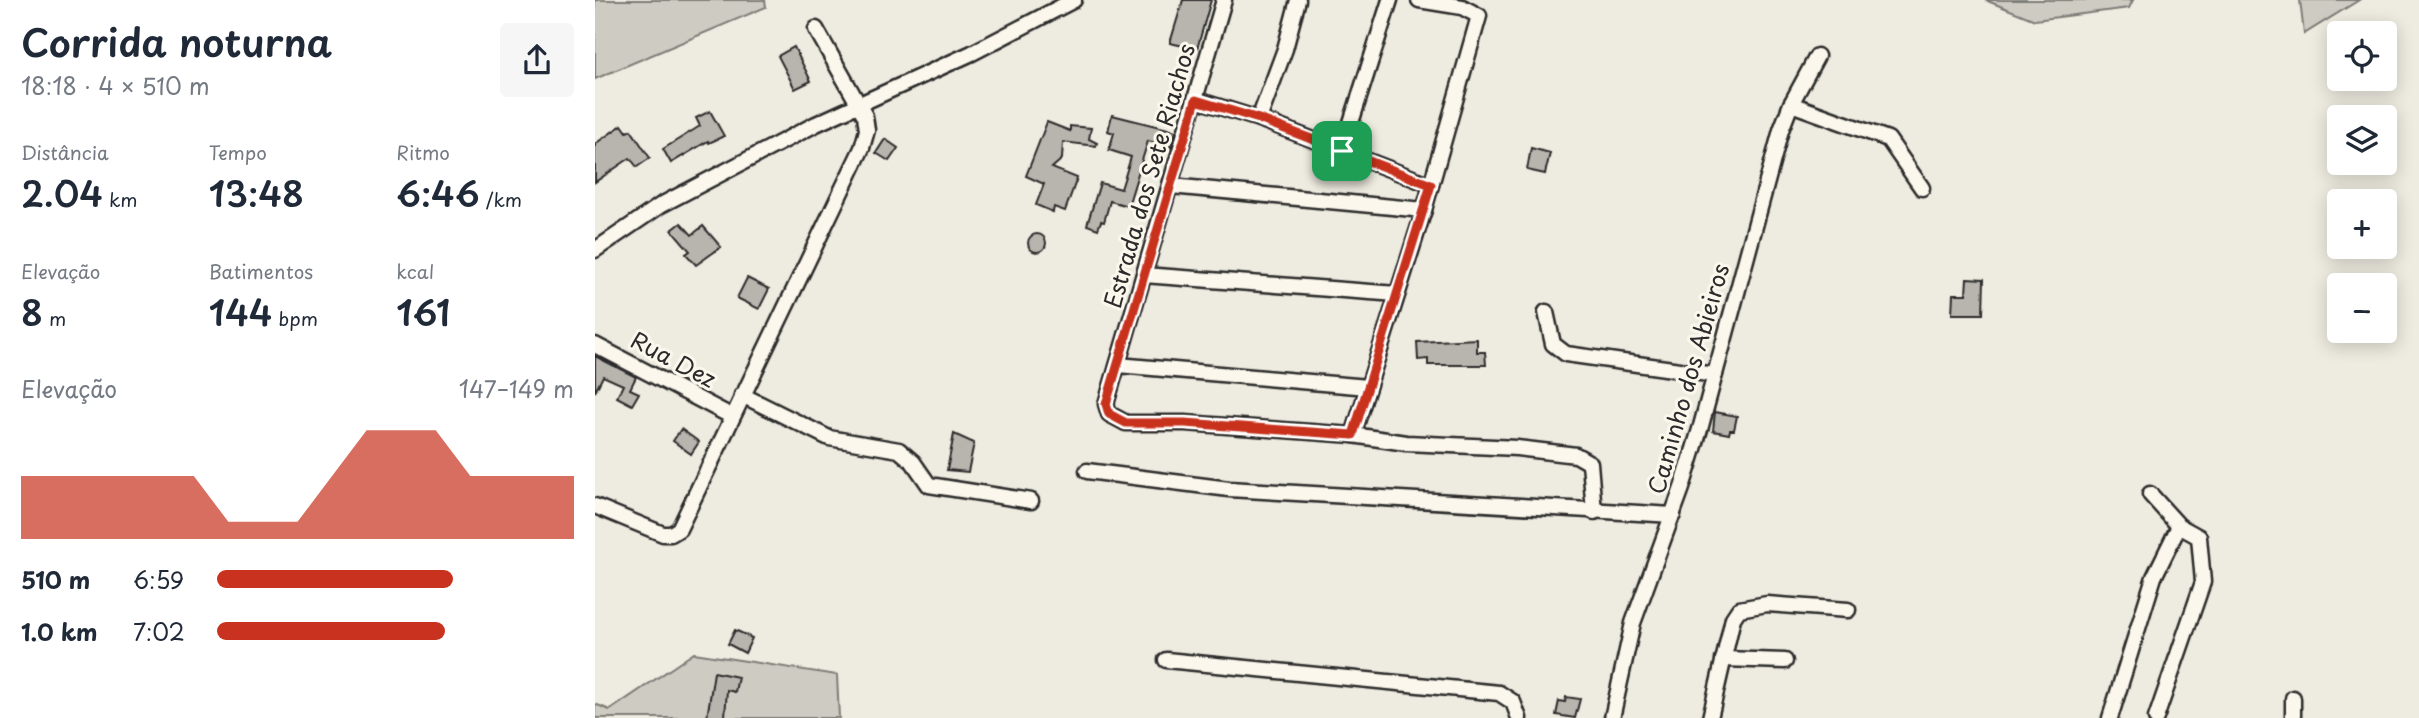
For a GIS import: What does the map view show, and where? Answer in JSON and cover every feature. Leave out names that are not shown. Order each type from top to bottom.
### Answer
[{"type":"street","points":[[595,250],[661,205],[816,124],[860,106],[1052,5],[1074,0]]},
{"type":"street","name":"Estrada dos Sete Riachos","points":[[1224,0],[1106,404],[1109,414],[1118,421],[1353,435]]},
{"type":"street","points":[[1259,119],[1285,49],[1298,0]]},
{"type":"street","points":[[1342,151],[1390,0]]},
{"type":"street","points":[[1419,0],[1462,7],[1479,16],[1424,210],[1353,435],[1406,443],[1517,448],[1583,457],[1591,467],[1594,512]]},
{"type":"street","points":[[595,506],[654,531],[675,533],[686,517],[731,416],[862,148],[867,121],[816,29]]},
{"type":"street","name":"Caminho dos Abieiros","points":[[1612,718],[1633,624],[1672,515],[1715,374],[1791,104],[1817,56]]},
{"type":"street","points":[[1196,100],[1259,119],[1431,185]]},
{"type":"street","points":[[1791,104],[1888,139],[1922,188]]},
{"type":"street","points":[[1171,186],[1424,210]]},
{"type":"street","points":[[1144,275],[1397,294]]},
{"type":"street","points":[[1546,312],[1553,344],[1566,354],[1594,360],[1715,374]]},
{"type":"street","name":"Rua Dez","points":[[595,345],[731,416]]},
{"type":"street","points":[[1118,365],[1368,387]]},
{"type":"street","points":[[742,395],[829,438],[899,450],[913,462],[929,485],[1031,501]]},
{"type":"street","points":[[1087,471],[1229,489],[1672,515]]},
{"type":"street","points":[[2150,494],[2179,526],[2199,537],[2203,582],[2156,718]]},
{"type":"street","points":[[2110,718],[2154,578],[2179,526]]},
{"type":"street","points":[[1710,718],[1733,618],[1743,607],[1767,604],[1848,610]]},
{"type":"street","points":[[1723,659],[1785,661]]},
{"type":"street","points":[[1166,660],[1499,693],[1513,702],[1519,718]]},
{"type":"street","points":[[2293,698],[2293,718]]},
{"type":"shaded area","points":[[595,0],[765,0],[766,7],[595,79]]},
{"type":"shaded area","points":[[1985,0],[2133,0],[2129,8],[2035,20]]},
{"type":"shaded area","points":[[2300,0],[2359,0],[2304,34]]},
{"type":"shaded area","points":[[694,653],[837,675],[839,718],[595,718],[595,704],[610,710]]},
{"type":"building","points":[[1183,0],[1211,0],[1197,49],[1170,43]]},
{"type":"building","points":[[794,47],[811,81],[795,89],[778,56]]},
{"type":"building","points":[[710,111],[724,136],[709,143],[708,141],[671,163],[663,149],[700,126],[696,118]]},
{"type":"building","points":[[1112,115],[1176,131],[1171,147],[1148,141],[1128,206],[1110,201],[1104,222],[1101,221],[1098,229],[1087,225],[1100,183],[1121,189],[1131,157],[1109,150],[1114,133],[1108,131]]},
{"type":"building","points":[[1047,122],[1070,131],[1070,126],[1091,128],[1089,139],[1097,143],[1096,146],[1063,142],[1062,159],[1052,168],[1077,178],[1065,211],[1054,207],[1053,212],[1036,205],[1044,184],[1026,176]]},
{"type":"building","points":[[622,125],[627,132],[631,130],[650,158],[637,167],[630,158],[595,182],[595,144]]},
{"type":"building","points":[[885,139],[898,148],[889,161],[876,153]]},
{"type":"building","points":[[1531,148],[1550,153],[1545,174],[1527,170]]},
{"type":"building","points":[[681,223],[692,235],[703,226],[721,247],[696,265],[686,254],[690,251],[672,230]]},
{"type":"building","points":[[1037,234],[1043,237],[1046,243],[1043,249],[1037,252],[1031,249],[1028,243],[1031,237]]},
{"type":"building","points":[[747,278],[769,289],[759,309],[737,298]]},
{"type":"building","points":[[1967,278],[1984,279],[1983,314],[1952,314],[1953,294],[1966,294]]},
{"type":"building","points":[[1477,339],[1477,352],[1485,352],[1486,365],[1428,365],[1428,359],[1418,360],[1417,342]]},
{"type":"building","points":[[595,356],[636,377],[630,389],[639,393],[632,405],[617,397],[623,385],[603,376],[595,392]]},
{"type":"building","points":[[1715,412],[1737,416],[1734,430],[1730,430],[1729,434],[1713,431]]},
{"type":"building","points":[[681,429],[699,442],[691,454],[673,441]]},
{"type":"building","points":[[954,434],[974,443],[968,472],[947,470]]},
{"type":"building","points":[[735,630],[752,638],[745,653],[728,644]]},
{"type":"building","points":[[714,672],[738,677],[735,692],[727,690],[725,716],[707,718]]},
{"type":"building","points":[[1566,697],[1580,699],[1575,718],[1556,715],[1559,701],[1565,702]]},
{"type":"route","points":[[1196,100],[1259,119],[1342,151],[1431,185],[1353,435],[1185,423],[1126,423],[1112,418],[1106,404],[1196,100]]}]
